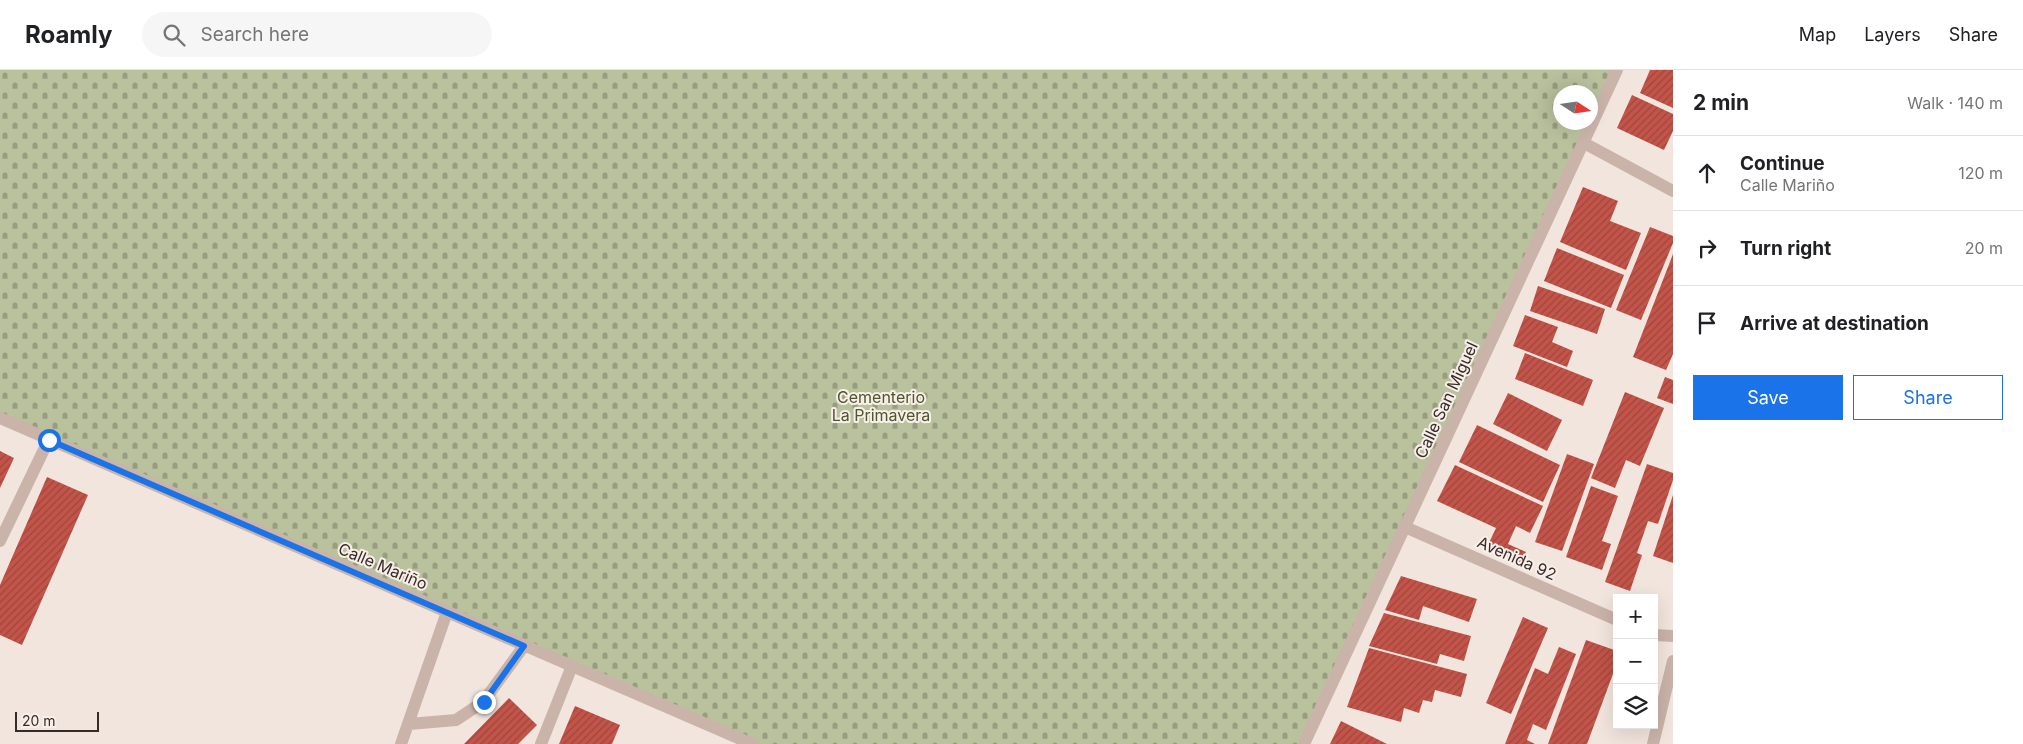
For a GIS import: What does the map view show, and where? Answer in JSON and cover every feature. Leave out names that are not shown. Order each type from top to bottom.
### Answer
[{"type":"street","name":"Calle San Miguel","points":[[1304,744],[1617,70]]},
{"type":"street","points":[[1584,143],[1673,191]]},
{"type":"street","name":"Calle Mariño","points":[[0,418],[752,744]]},
{"type":"street","points":[[0,542],[49,440]]},
{"type":"street","name":"Avenida 92","points":[[1405,527],[1613,618]]},
{"type":"street","points":[[401,744],[447,612]]},
{"type":"street","points":[[1658,635],[1673,636]]},
{"type":"street","points":[[408,724],[456,720],[484,702],[524,646]]},
{"type":"street","points":[[1654,744],[1673,661]]},
{"type":"street","points":[[541,744],[572,666]]},
{"type":"green space","name":"Cementerio La Primavera","points":[[0,70],[1612,70],[1598,101],[1598,85],[1553,85],[1553,130],[1584,130],[1302,744],[751,744],[0,418]]},
{"type":"building","points":[[1650,70],[1673,70],[1673,108],[1640,93]]},
{"type":"building","points":[[1632,95],[1673,114],[1673,131],[1664,150],[1617,128]]},
{"type":"building","points":[[1583,187],[1618,201],[1610,221],[1641,233],[1626,270],[1560,242]]},
{"type":"building","points":[[1650,227],[1673,236],[1673,243],[1641,320],[1616,310]]},
{"type":"building","points":[[1557,248],[1624,275],[1611,308],[1544,281]]},
{"type":"building","points":[[1673,254],[1673,354],[1666,370],[1633,357]]},
{"type":"building","points":[[1538,286],[1605,309],[1597,334],[1530,311]]},
{"type":"building","points":[[1525,315],[1558,327],[1552,342],[1573,351],[1567,367],[1513,346]]},
{"type":"building","points":[[1525,353],[1593,380],[1583,406],[1515,379]]},
{"type":"building","points":[[1665,377],[1673,380],[1673,404],[1657,398]]},
{"type":"building","points":[[1625,392],[1664,408],[1640,466],[1626,460],[1615,488],[1591,478]]},
{"type":"building","points":[[1508,393],[1562,420],[1547,451],[1493,424]]},
{"type":"building","points":[[1477,425],[1560,465],[1543,502],[1459,462]]},
{"type":"building","points":[[0,451],[14,458],[0,488]]},
{"type":"building","points":[[1567,454],[1594,464],[1562,551],[1535,542]]},
{"type":"building","points":[[1647,464],[1673,473],[1673,480],[1658,524],[1648,521],[1637,553],[1642,555],[1630,591],[1605,582]]},
{"type":"building","points":[[1455,465],[1543,506],[1530,533],[1516,526],[1508,544],[1526,552],[1521,563],[1487,547],[1496,528],[1437,501]]},
{"type":"building","points":[[47,477],[88,495],[22,645],[0,635],[0,585]]},
{"type":"building","points":[[1591,486],[1618,496],[1602,541],[1611,544],[1602,570],[1566,557]]},
{"type":"building","points":[[1673,495],[1673,563],[1653,556]]},
{"type":"building","points":[[1401,576],[1477,599],[1469,622],[1423,606],[1419,620],[1385,610]]},
{"type":"building","points":[[1384,613],[1471,636],[1464,661],[1440,654],[1437,664],[1369,646]]},
{"type":"building","points":[[1523,617],[1548,628],[1511,714],[1486,703]]},
{"type":"building","points":[[1586,640],[1613,650],[1613,674],[1587,744],[1548,744]]},
{"type":"building","points":[[1559,647],[1576,654],[1546,730],[1533,724],[1527,740],[1535,744],[1505,744],[1535,668],[1548,674]]},
{"type":"building","points":[[1369,648],[1467,674],[1461,697],[1435,690],[1432,702],[1423,700],[1419,713],[1404,708],[1401,722],[1347,707]]},
{"type":"building","points":[[509,698],[537,725],[518,744],[464,744]]},
{"type":"building","points":[[575,706],[620,725],[612,744],[559,744]]},
{"type":"building","points":[[1341,721],[1387,744],[1330,744]]},
{"type":"route","points":[[49,440],[524,646],[484,702]]}]
